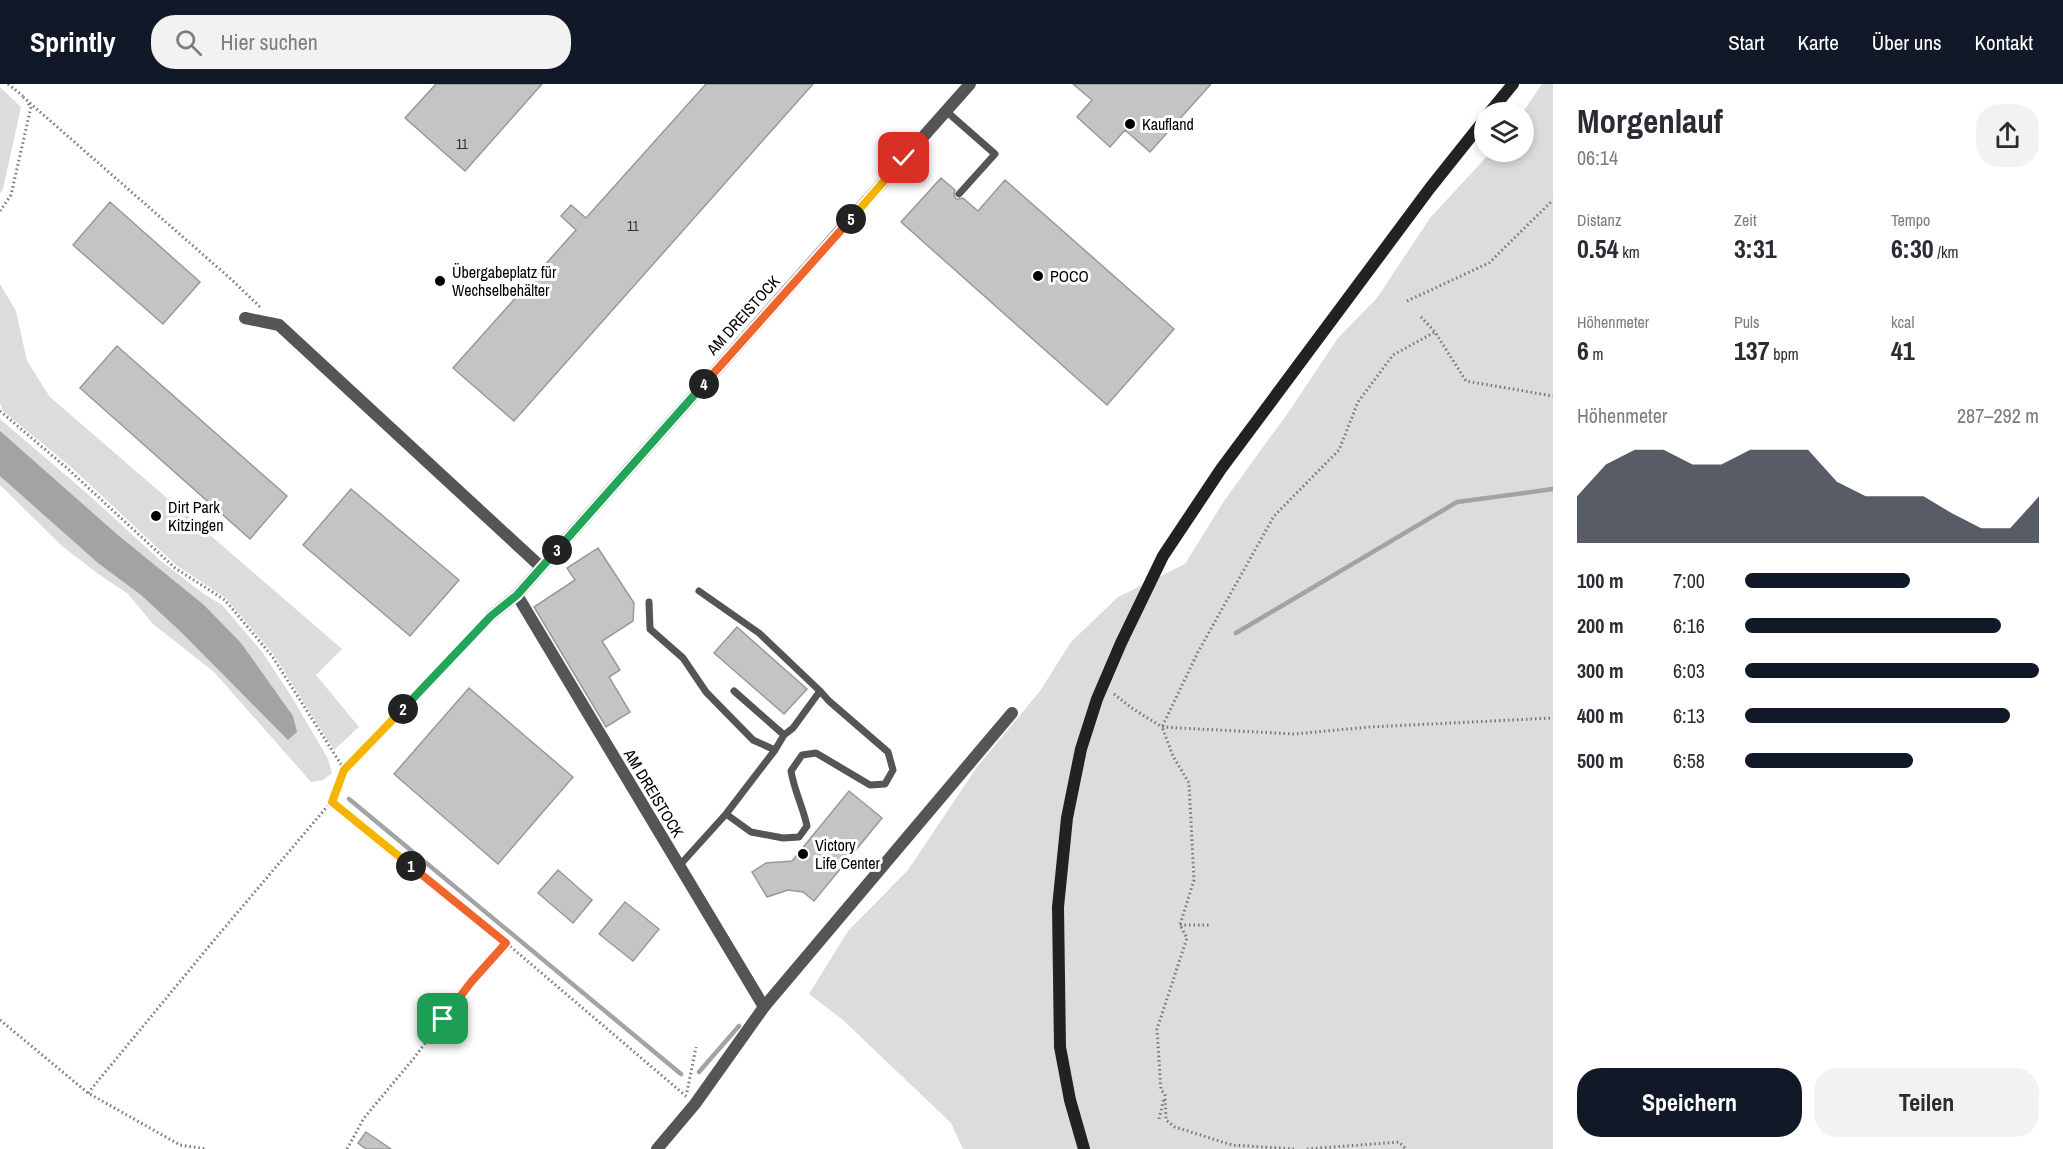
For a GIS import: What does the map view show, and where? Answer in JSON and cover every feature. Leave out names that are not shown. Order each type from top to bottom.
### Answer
[{"type":"main road","points":[[1498,102],[1513,84]]},
{"type":"main road","points":[[1084,1149],[1070,1100],[1060,1047],[1058,907],[1067,818],[1081,748],[1103,686],[1163,556],[1221,469],[1430,188],[1474,133]]},
{"type":"street","name":"AM DREISTOCK","points":[[764,1007],[517,595],[970,84]]},
{"type":"street","points":[[245,318],[279,325],[541,567]]},
{"type":"street","points":[[491,616],[517,595]]},
{"type":"street","points":[[657,1149],[691,1100],[764,1007],[1012,713]]},
{"type":"lane","points":[[946,111],[995,154],[959,194]]},
{"type":"lane","points":[[699,591],[759,633],[829,701],[888,752],[892,770],[885,784],[870,784],[816,753],[802,755],[791,771],[794,790],[807,826],[799,837],[783,838],[751,832],[726,814]]},
{"type":"lane","points":[[649,602],[650,629],[683,658],[706,692],[753,740],[775,750]]},
{"type":"lane","points":[[734,691],[784,735]]},
{"type":"lane","points":[[679,866],[726,814],[784,735],[793,728],[820,691]]},
{"type":"path","points":[[8,84],[232,280],[279,325]]},
{"type":"path","points":[[0,211],[11,195],[31,107],[23,97]]},
{"type":"path","points":[[1407,301],[1489,263],[1553,200]]},
{"type":"path","points":[[1421,317],[1435,332],[1466,381],[1553,396]]},
{"type":"path","points":[[1166,1094],[1161,1090],[1156,1029],[1186,938],[1180,925],[1194,880],[1189,783],[1173,756],[1162,727],[1198,652],[1274,516],[1339,450],[1358,402],[1393,355],[1435,332]]},
{"type":"path","points":[[0,411],[68,469],[175,568],[225,600],[272,656],[344,770]]},
{"type":"path","points":[[88,1093],[332,802],[344,770],[491,616]]},
{"type":"path","points":[[1103,686],[1162,727],[1294,734],[1405,725],[1553,718]]},
{"type":"path","points":[[332,802],[484,924],[691,1100]]},
{"type":"path","points":[[1180,925],[1209,925]]},
{"type":"path","points":[[347,1149],[364,1118],[414,1058],[472,981],[506,943]]},
{"type":"path","points":[[0,1020],[88,1093],[180,1144],[206,1149]]},
{"type":"path","points":[[691,1100],[696,1047]]},
{"type":"path","points":[[1159,1119],[1166,1094]]},
{"type":"path","points":[[1166,1094],[1166,1120],[1175,1127],[1232,1145],[1293,1149]]},
{"type":"path","points":[[1307,1149],[1399,1142],[1406,1149]]},
{"type":"shaded area","points":[[1542,84],[1553,84],[1553,1149],[963,1149],[951,1123],[843,1020],[809,994],[848,931],[908,870],[977,767],[1040,691],[1071,642],[1118,597],[1185,564],[1224,501],[1290,410],[1338,338],[1377,298],[1430,218],[1482,162],[1534,162],[1534,102],[1530,102]]},
{"type":"shaded area","points":[[0,87],[21,107],[0,194]]},
{"type":"shaded area","name":"Dirt Park Kitzingen","points":[[0,284],[16,311],[27,361],[50,397],[342,649],[316,675],[359,727],[334,750],[274,655],[226,598],[176,565],[71,467],[3,411],[0,403]]},
{"type":"shaded area","points":[[0,419],[161,561],[222,605],[263,653],[328,759],[332,773],[323,780],[311,782],[214,672],[153,624],[128,594],[62,546],[0,485]]},
{"type":"shaded area","points":[[0,431],[119,536],[204,605],[241,643],[293,716],[297,732],[288,740],[141,595],[98,563],[0,476]]},
{"type":"building","points":[[436,84],[542,84],[465,171],[405,118]]},
{"type":"building","points":[[706,84],[813,84],[514,421],[453,368],[576,230],[561,216],[571,205],[586,218]]},
{"type":"building","name":"Kaufland","points":[[1073,84],[1211,84],[1150,152],[1125,130],[1110,147],[1077,117],[1092,100]]},
{"type":"building","name":"POCO","points":[[941,178],[955,190],[956,199],[963,198],[978,211],[1005,180],[1174,329],[1107,405],[901,222]]},
{"type":"building","points":[[110,202],[200,282],[163,324],[73,245]]},
{"type":"building","points":[[117,346],[287,496],[250,539],[80,388]]},
{"type":"building","points":[[351,489],[459,580],[410,636],[303,545]]},
{"type":"building","points":[[598,548],[634,603],[633,621],[602,641],[620,670],[609,677],[630,712],[606,727],[534,607],[575,580],[567,568]]},
{"type":"building","points":[[737,627],[807,689],[784,714],[714,653]]},
{"type":"building","points":[[469,688],[573,777],[498,864],[394,774]]},
{"type":"building","points":[[849,791],[882,818],[814,901],[803,892],[788,890],[767,897],[752,872],[766,863],[792,861]]},
{"type":"building","points":[[558,870],[592,900],[573,923],[538,893]]},
{"type":"building","points":[[625,902],[659,929],[633,961],[599,934]]},
{"type":"building","points":[[366,1132],[391,1149],[366,1149],[358,1143]]},
{"type":"waterway","points":[[1236,633],[1457,502],[1553,489]]},
{"type":"waterway","points":[[349,799],[681,1074]]},
{"type":"waterway","points":[[699,1072],[739,1026]]},
{"type":"place","name":"Kaufland","points":[[1130,124]]},
{"type":"place","name":"POCO","points":[[1038,276]]},
{"type":"place","name":"Übergabeplatz für Wechselbehälter","points":[[440,281]]},
{"type":"place","name":"Dirt Park Kitzingen","points":[[156,516]]},
{"type":"place","name":"Victory Life Center","points":[[803,854]]},
{"type":"route","points":[[443,1019],[472,981],[506,943],[332,802],[344,770],[491,616],[517,595],[904,158]]}]
